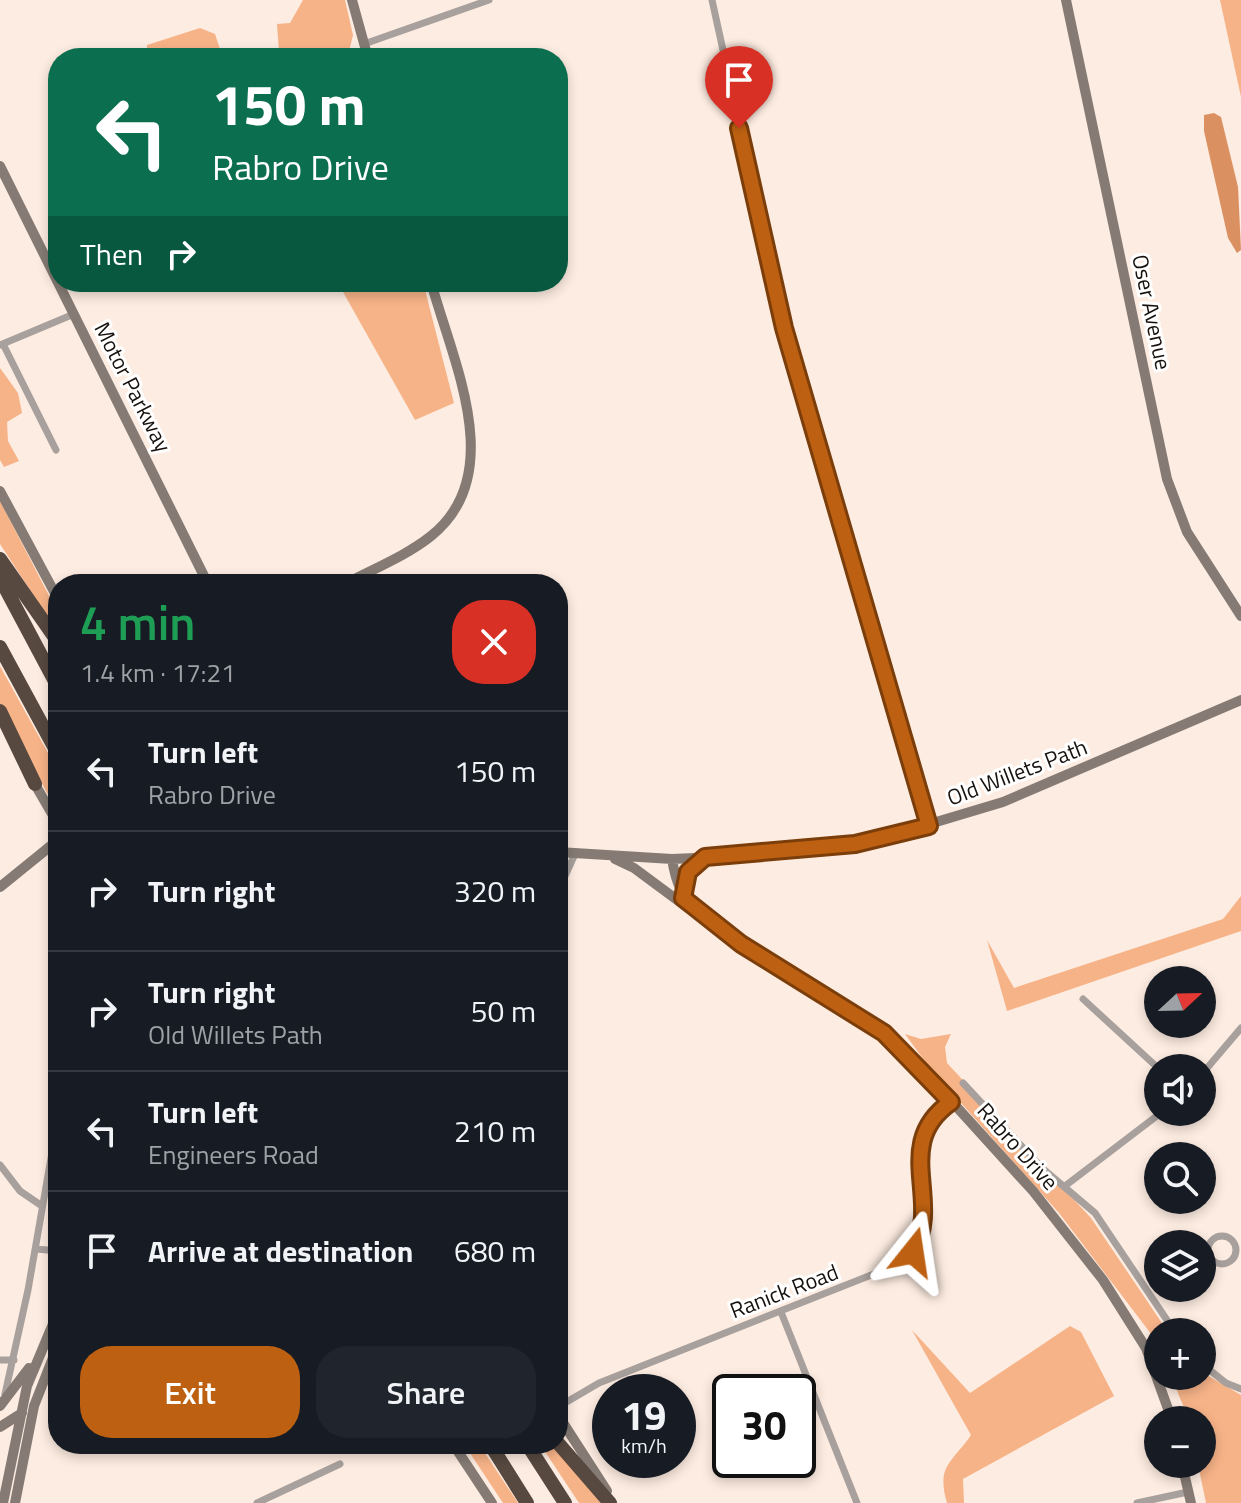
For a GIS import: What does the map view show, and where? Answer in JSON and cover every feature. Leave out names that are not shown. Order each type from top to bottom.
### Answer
[{"type":"highway","points":[[0,559],[48,628]]},
{"type":"highway","points":[[0,578],[48,668]]},
{"type":"highway","points":[[0,647],[48,736]]},
{"type":"highway","points":[[0,711],[35,784]]},
{"type":"highway","points":[[496,1454],[527,1503]]},
{"type":"highway","points":[[533,1454],[565,1503]]},
{"type":"highway","points":[[568,1454],[612,1503]]},
{"type":"main road","points":[[352,0],[365,48]]},
{"type":"main road","name":"Oser Avenue","points":[[1066,0],[1167,479],[1187,532],[1241,616]]},
{"type":"main road","name":"Motor Parkway","points":[[0,166],[48,262]]},
{"type":"main road","name":"Motor Parkway","points":[[63,292],[203,574]]},
{"type":"main road","points":[[363,574],[430,537],[456,510],[471,476],[473,457],[468,416],[434,292]]},
{"type":"main road","points":[[0,491],[48,580]]},
{"type":"main road","name":"Old Willets Path","points":[[568,853],[672,859],[855,844],[929,826],[1074,774],[1241,700]]},
{"type":"main road","points":[[0,724],[48,807]]},
{"type":"main road","points":[[0,887],[48,848]]},
{"type":"main road","points":[[609,857],[634,868],[678,902],[700,914]]},
{"type":"main road","points":[[683,898],[688,872],[705,857]]},
{"type":"main road","points":[[672,859],[675,882],[683,898]]},
{"type":"main road","name":"Rabro Drive","points":[[683,898],[700,914],[776,966],[884,1033],[951,1102],[1033,1191],[1117,1300],[1146,1348],[1167,1406]]},
{"type":"main road","points":[[3,1503],[19,1416],[48,1334]]},
{"type":"main road","points":[[0,1406],[38,1357]]},
{"type":"main road","points":[[15,1503],[34,1406],[48,1373]]},
{"type":"main road","points":[[0,1427],[34,1406]]},
{"type":"main road","points":[[568,1431],[612,1503]]},
{"type":"main road","points":[[0,1452],[6,1479]]},
{"type":"main road","points":[[460,1454],[492,1503]]},
{"type":"street","points":[[364,44],[489,0]]},
{"type":"street","points":[[712,0],[781,316],[929,826]]},
{"type":"street","points":[[56,450],[2,344],[74,314]]},
{"type":"street","points":[[568,869],[575,854]]},
{"type":"street","points":[[1083,999],[1144,1055]]},
{"type":"street","points":[[1216,1057],[1241,1028]]},
{"type":"street","points":[[963,1083],[1042,1168],[1095,1213],[1166,1318]]},
{"type":"street","name":"Ranick Road","points":[[568,1401],[599,1383],[887,1271],[913,1252],[924,1225],[919,1153],[923,1134],[930,1119],[951,1102]]},
{"type":"street","points":[[1065,1186],[1144,1126]]},
{"type":"street","points":[[0,1165],[20,1191],[42,1206]]},
{"type":"street","points":[[0,1406],[14,1360],[48,1173]]},
{"type":"street","points":[[36,1249],[48,1250]]},
{"type":"street","points":[[781,1312],[857,1503]]},
{"type":"street","points":[[0,1360],[14,1360]]},
{"type":"street","points":[[1216,1375],[1241,1389]]},
{"type":"street","points":[[257,1503],[340,1464]]},
{"type":"street","points":[[1137,1503],[1189,1497]]},
{"type":"shaded area","points":[[303,0],[345,0],[353,35],[350,48],[279,48],[277,24],[290,23]]},
{"type":"shaded area","points":[[1220,0],[1241,0],[1241,97]]},
{"type":"shaded area","points":[[200,28],[215,34],[220,48],[147,48],[147,45]]},
{"type":"shaded area","points":[[1214,113],[1221,117],[1238,187],[1241,250],[1237,253],[1228,238],[1204,131],[1204,115]]},
{"type":"shaded area","points":[[343,292],[426,292],[454,403],[415,420]]},
{"type":"shaded area","points":[[0,368],[18,393],[22,413],[7,422],[8,441],[19,461],[4,467],[0,460]]},
{"type":"shaded area","points":[[0,501],[48,594],[48,618],[0,544]]},
{"type":"shaded area","points":[[0,666],[48,753],[48,795],[0,706]]},
{"type":"shaded area","points":[[1241,896],[1241,931],[1007,1011],[987,940],[1014,988],[1223,919]]},
{"type":"shaded area","points":[[905,1034],[921,1039],[951,1034],[945,1047],[947,1063],[1091,1218],[1144,1296],[1144,1302],[1148,1302],[1159,1318],[1144,1318],[1144,1325],[1059,1213],[929,1067]]},
{"type":"shaded area","points":[[1070,1326],[1081,1332],[1114,1396],[963,1479],[964,1503],[947,1503],[943,1480],[945,1472],[971,1435],[912,1330],[970,1393]]},
{"type":"shaded area","points":[[1216,1380],[1241,1395],[1241,1503],[1206,1503],[1201,1478],[1216,1478],[1216,1406],[1183,1406],[1177,1390],[1216,1390]]},
{"type":"shaded area","points":[[471,1454],[486,1454],[518,1503],[503,1503]]},
{"type":"shaded area","points":[[547,1454],[562,1454],[601,1503],[579,1503]]},
{"type":"route","points":[[739,128],[784,328],[929,826],[855,844],[705,857],[688,872],[683,898],[741,944],[884,1033],[906,1052],[951,1102],[930,1119],[923,1134],[919,1153],[924,1225],[921,1239],[913,1252]]}]
